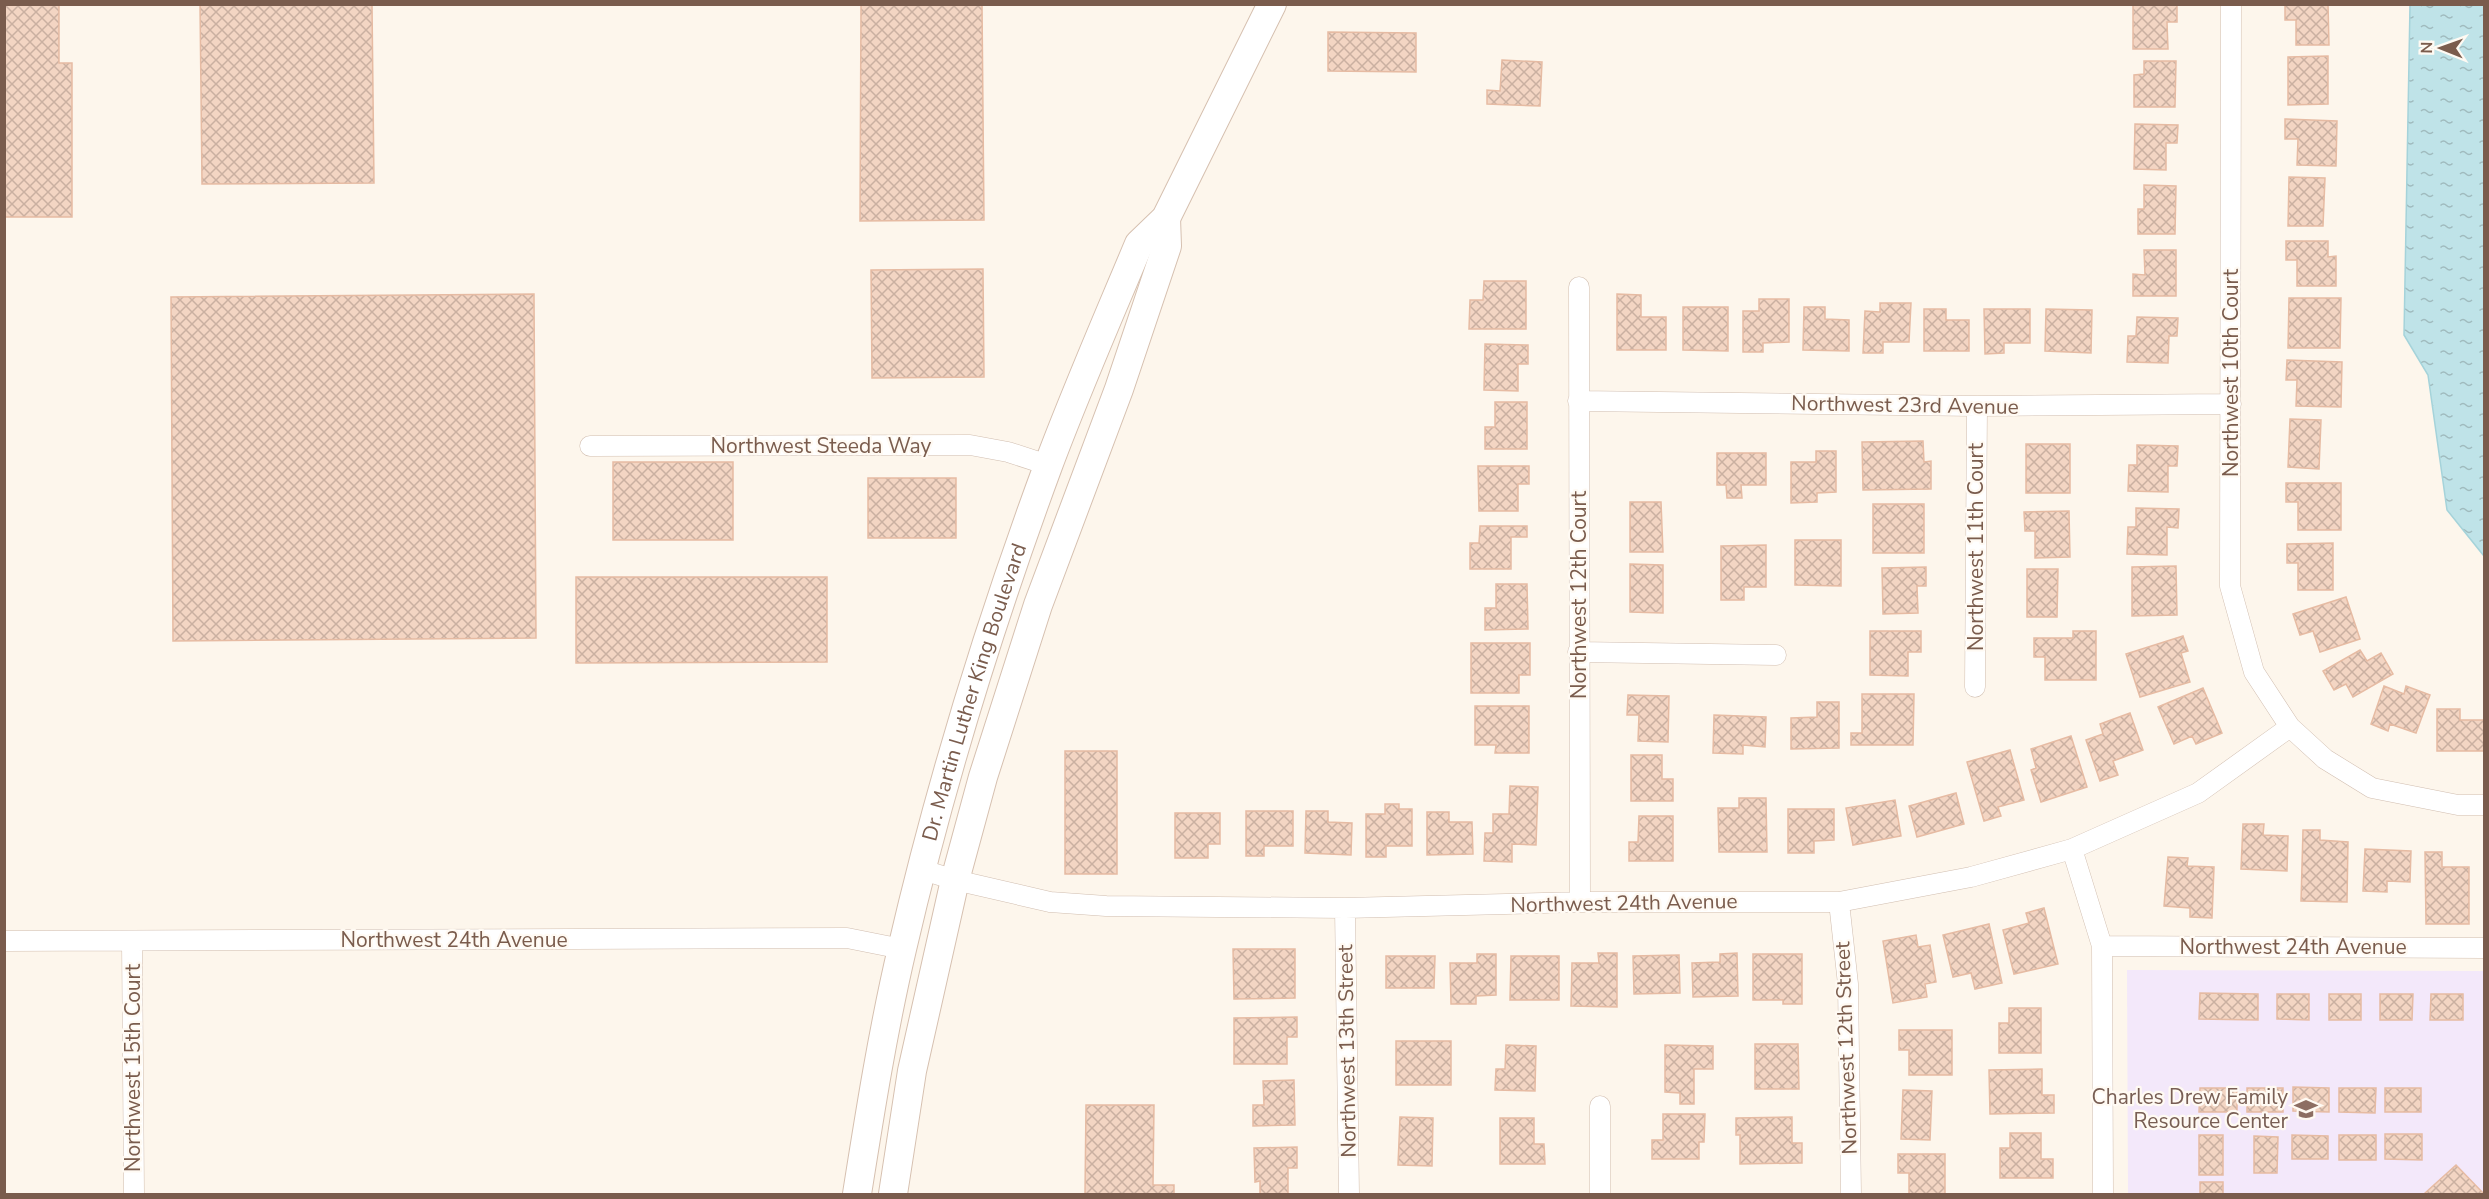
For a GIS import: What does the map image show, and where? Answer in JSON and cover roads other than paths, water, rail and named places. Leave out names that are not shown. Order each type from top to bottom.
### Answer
[{"type":"main road","name":"Dr. Martin Luther King Boulevard","points":[[857,1194],[876,1076],[902,949],[980,665],[1048,465],[1139,244],[1166,218],[1272,4]]},
{"type":"main road","name":"Dr. Martin Luther King Boulevard","points":[[893,1194],[912,1071],[956,880],[983,777],[1038,605],[1119,389],[1167,246],[1166,218]]},
{"type":"main road","points":[[899,1153],[887,1117],[908,1002],[902,949]]},
{"type":"street","name":"Northwest 10th Court","points":[[2231,4],[2230,586],[2253,672],[2290,727],[2325,759],[2372,788],[2458,805],[2484,806]]},
{"type":"street","name":"Northwest 12th Court","points":[[1579,287],[1580,902]]},
{"type":"street","name":"Northwest 23rd Avenue","points":[[1578,401],[1977,406],[2231,404]]},
{"type":"street","name":"Northwest 11th Court","points":[[1975,687],[1977,406]]},
{"type":"street","name":"Northwest Steeda Way","points":[[590,446],[970,445],[1008,452],[1048,465]]},
{"type":"street","points":[[1578,652],[1776,655]]},
{"type":"street","name":"Northwest 24th Avenue","points":[[923,870],[1050,902],[1106,906],[1345,908],[1580,902],[1839,902],[1971,877],[2072,849],[2198,793],[2290,727]]},
{"type":"street","points":[[2072,849],[2102,946],[2103,1194]]},
{"type":"street","name":"Northwest 12th Street","points":[[1839,902],[1848,984],[1851,1194]]},
{"type":"street","name":"Northwest 13th Street","points":[[1345,908],[1349,1194]]},
{"type":"street","name":"Northwest 24th Avenue","points":[[4,941],[848,938],[902,949]]},
{"type":"street","name":"Northwest 15th Court","points":[[132,941],[134,1194]]},
{"type":"street","name":"Northwest 24th Avenue","points":[[2102,946],[2484,948]]},
{"type":"street","points":[[1600,1106],[1600,1194]]},
{"type":"water","points":[[2410,5],[2484,5],[2484,556],[2447,510],[2428,375],[2404,335]]},
{"type":"place","name":"Charles Drew Family Resource Center","points":[[2306,1109]]}]
